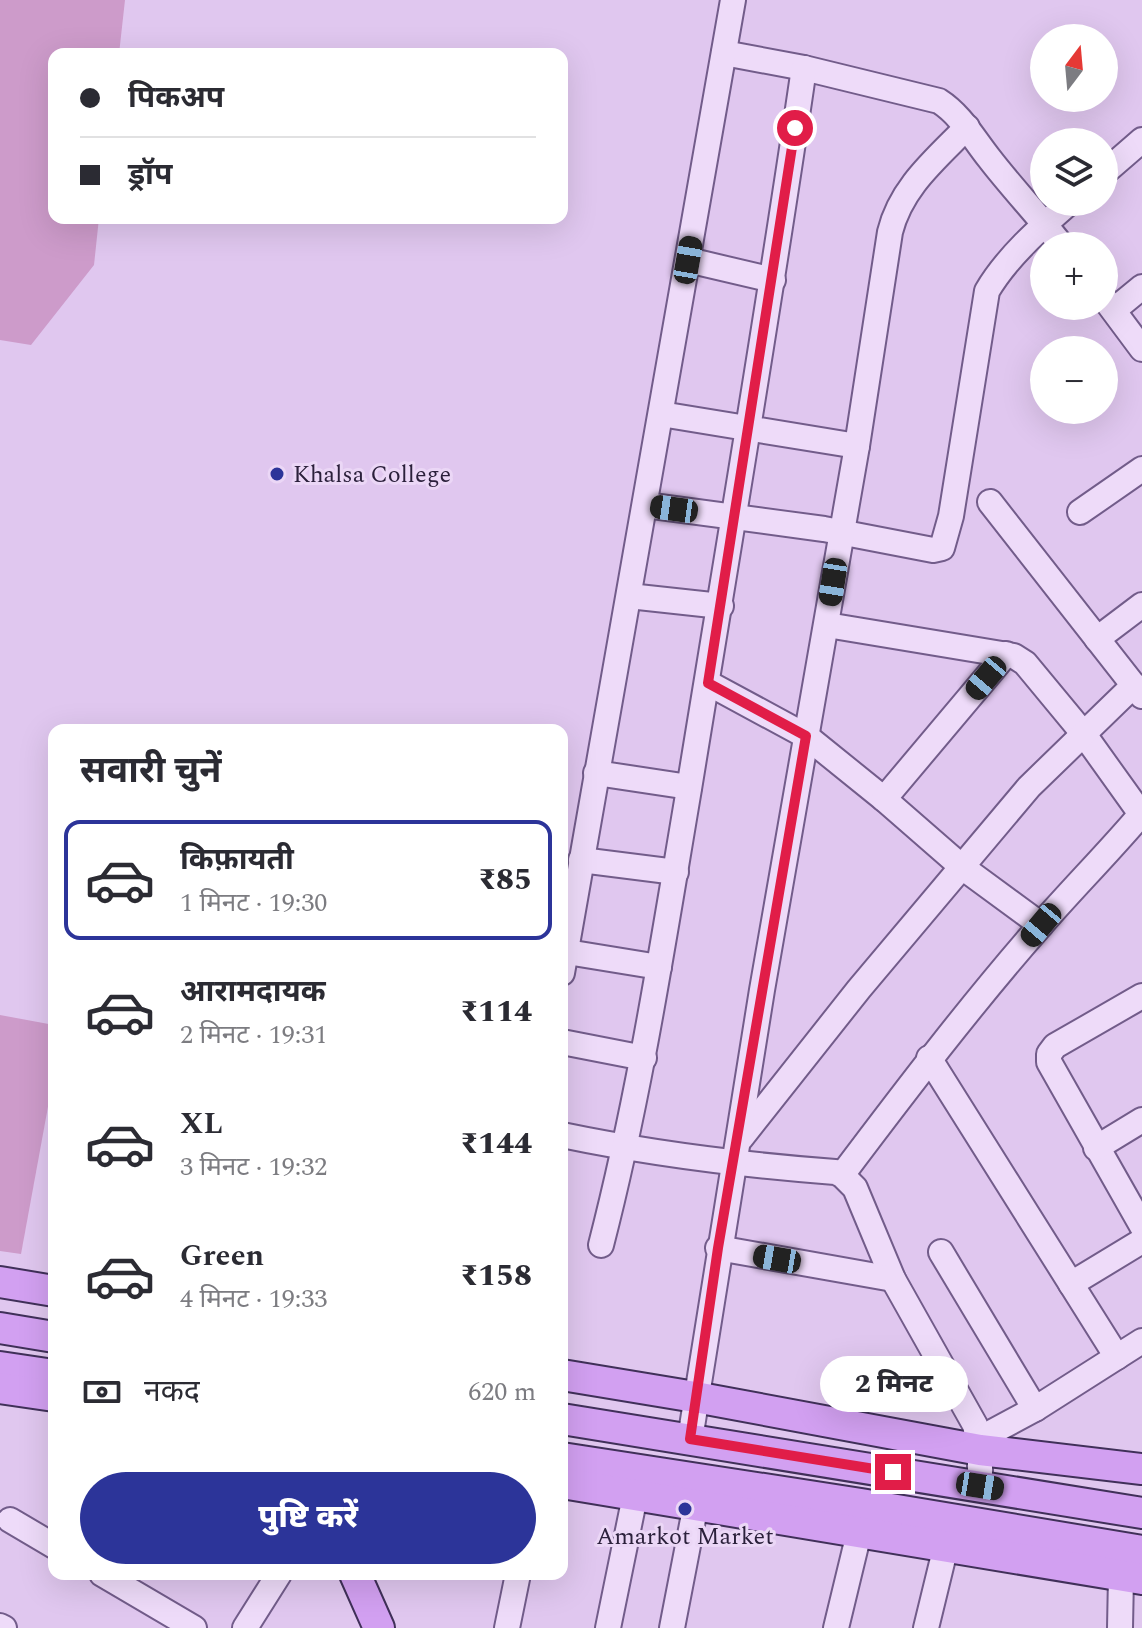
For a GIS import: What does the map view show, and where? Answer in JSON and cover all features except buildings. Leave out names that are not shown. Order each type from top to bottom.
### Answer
[{"type":"main road","points":[[0,1282],[48,1290]]},
{"type":"main road","points":[[0,1328],[48,1336]]},
{"type":"main road","points":[[0,1367],[48,1374]]},
{"type":"main road","points":[[568,1376],[1142,1469]]},
{"type":"main road","points":[[0,1388],[48,1395]]},
{"type":"main road","points":[[568,1420],[1142,1513]]},
{"type":"main road","points":[[568,1459],[861,1504],[1133,1564]]},
{"type":"main road","points":[[568,1484],[946,1546],[1133,1564]]},
{"type":"main road","points":[[358,1580],[379,1628]]},
{"type":"street","points":[[568,938],[733,0]]},
{"type":"street","points":[[724,53],[804,68],[939,101],[967,127],[1051,232]]},
{"type":"street","points":[[601,1245],[626,1149],[644,1058],[721,606],[804,68]]},
{"type":"street","points":[[690,1439],[718,1248],[827,625],[893,218],[907,190],[967,127]]},
{"type":"street","points":[[1118,161],[1142,140]]},
{"type":"street","points":[[645,505],[842,532],[933,550],[945,546],[987,291],[1054,216]]},
{"type":"street","points":[[688,260],[773,280]]},
{"type":"street","points":[[1118,299],[1142,287]]},
{"type":"street","points":[[1118,316],[1142,349]]},
{"type":"street","points":[[661,414],[857,446]]},
{"type":"street","points":[[1080,512],[1142,469]]},
{"type":"street","points":[[739,1140],[859,989],[1029,787],[1083,733],[1138,691],[990,502]]},
{"type":"street","points":[[629,596],[721,606]]},
{"type":"street","points":[[1097,639],[1142,605]]},
{"type":"street","points":[[827,625],[1006,654],[1025,663],[1083,733],[1142,814],[1041,925],[929,1058],[842,1175]]},
{"type":"street","points":[[884,799],[1006,654]]},
{"type":"street","points":[[708,683],[806,736],[962,867],[1041,925]]},
{"type":"street","points":[[596,773],[689,787]]},
{"type":"street","points":[[581,860],[676,872]]},
{"type":"street","points":[[568,962],[659,967]]},
{"type":"street","points":[[1142,996],[1055,1046],[1049,1054],[1049,1062],[1059,1082],[1142,1226]]},
{"type":"street","points":[[568,1043],[644,1058]]},
{"type":"street","points":[[929,1058],[1117,1357]]},
{"type":"street","points":[[1096,1148],[1142,1120]]},
{"type":"street","points":[[568,1136],[626,1149],[734,1165],[842,1175],[855,1188],[893,1279],[971,1417],[980,1445],[980,1486]]},
{"type":"street","points":[[1071,1284],[1142,1241]]},
{"type":"street","points":[[718,1248],[893,1279]]},
{"type":"street","points":[[941,1252],[1035,1409]]},
{"type":"street","points":[[980,1445],[1142,1341]]},
{"type":"street","points":[[608,1628],[635,1496]]},
{"type":"street","points":[[672,1628],[696,1504]]},
{"type":"street","points":[[10,1520],[48,1542]]},
{"type":"street","points":[[836,1628],[859,1533]]},
{"type":"street","points":[[926,1628],[946,1546]]},
{"type":"street","points":[[1120,1628],[1133,1564]]},
{"type":"street","points":[[112,1580],[194,1628]]},
{"type":"street","points":[[245,1628],[275,1580]]},
{"type":"street","points":[[507,1628],[517,1580]]},
{"type":"shaded area","points":[[0,0],[125,0],[120,48],[48,48],[48,224],[98,224],[94,265],[31,345],[0,340]]},
{"type":"shaded area","points":[[0,1015],[48,1024],[48,1107],[21,1254],[0,1251]]},
{"type":"place","name":"Khalsa College","points":[[277,474]]},
{"type":"place","name":"Amarkot Market","points":[[685,1509]]},
{"type":"route","points":[[795,128],[708,683],[806,736],[739,1140],[718,1248],[690,1439],[893,1472]]}]
